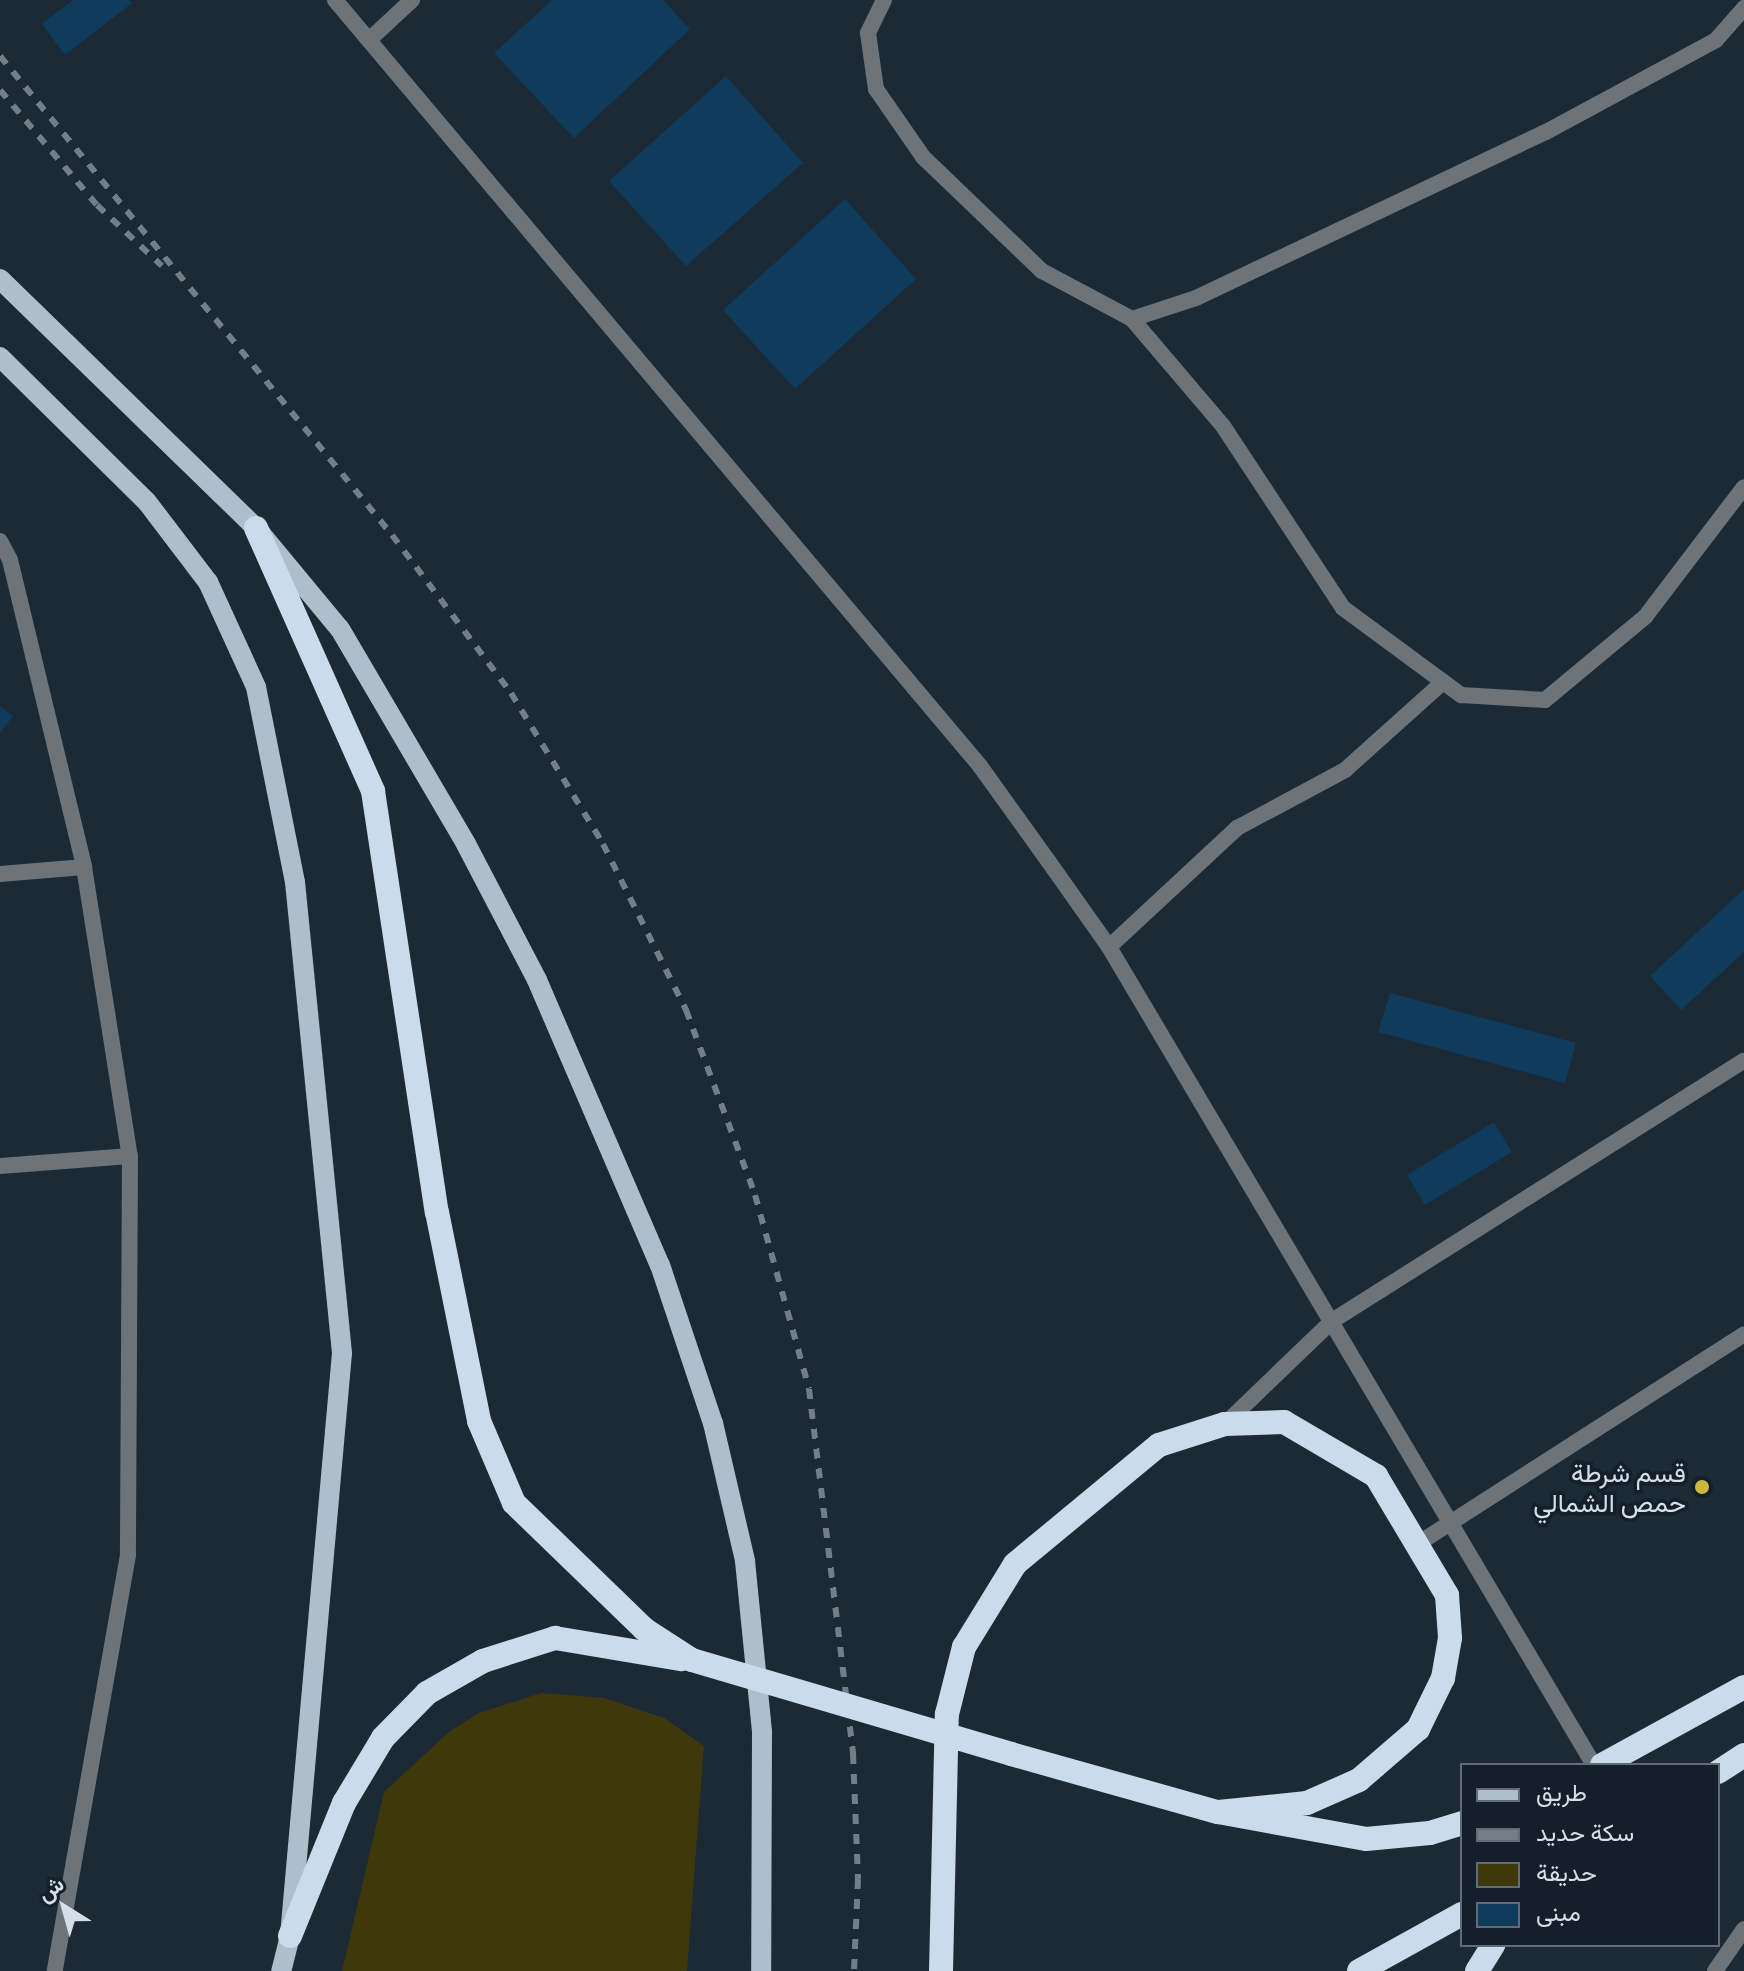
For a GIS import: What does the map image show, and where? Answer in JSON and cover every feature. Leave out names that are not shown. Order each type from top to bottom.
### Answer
[{"type":"highway","points":[[256,528],[373,791],[437,1212],[479,1421],[514,1503],[644,1629],[692,1660]]},
{"type":"highway","points":[[941,1971],[947,1714],[964,1647],[1015,1564],[1159,1445],[1225,1424],[1284,1422],[1376,1476],[1419,1543],[1447,1595],[1450,1638],[1443,1678],[1418,1729],[1359,1780],[1307,1803],[1218,1812]]},
{"type":"highway","points":[[290,1936],[344,1803],[383,1738],[427,1693],[483,1661],[555,1638],[692,1660],[1218,1812],[1366,1839],[1460,1823]]},
{"type":"highway","points":[[1606,1763],[1744,1687]]},
{"type":"highway","points":[[1720,1771],[1744,1755]]},
{"type":"highway","points":[[1359,1971],[1460,1915]]},
{"type":"highway","points":[[1477,1971],[1492,1947]]},
{"type":"main road","points":[[0,279],[256,528],[340,629],[466,844],[537,980],[660,1265],[713,1423],[745,1561],[762,1732],[761,1971]]},
{"type":"main road","points":[[0,357],[147,502],[208,582],[256,687],[295,882],[342,1353],[290,1936],[281,1971]]},
{"type":"street","points":[[335,0],[980,766],[1109,947],[1593,1763]]},
{"type":"street","points":[[369,40],[412,0]]},
{"type":"street","points":[[884,0],[868,33],[876,89],[923,157],[1042,271],[1132,319],[1223,426],[1343,608],[1461,695],[1545,700],[1645,617],[1744,487]]},
{"type":"street","points":[[1132,319],[1196,298],[1546,132],[1716,40],[1744,8]]},
{"type":"street","points":[[0,541],[10,560],[84,867],[130,1156],[128,1555],[55,1971]]},
{"type":"street","points":[[1109,947],[1237,828],[1345,770],[1443,682]]},
{"type":"street","points":[[0,874],[84,867]]},
{"type":"street","points":[[1225,1424],[1332,1321],[1744,1061]]},
{"type":"street","points":[[0,1166],[130,1156]]},
{"type":"street","points":[[1419,1543],[1448,1521],[1744,1334]]},
{"type":"street","points":[[1715,1971],[1744,1929]]},
{"type":"green space","points":[[541,1693],[604,1698],[664,1718],[704,1746],[687,1971],[342,1971],[384,1792],[450,1731],[479,1713]]},
{"type":"building","points":[[73,0],[129,0],[132,3],[65,55],[42,24]]},
{"type":"building","points":[[552,0],[663,0],[690,29],[574,138],[494,53]]},
{"type":"building","points":[[726,76],[803,163],[686,266],[609,181]]},
{"type":"building","points":[[845,199],[916,279],[795,389],[723,310]]},
{"type":"building","points":[[0,706],[13,716],[0,733]]},
{"type":"building","points":[[1744,889],[1744,952],[1681,1010],[1650,976]]},
{"type":"building","points":[[1390,993],[1576,1043],[1565,1083],[1378,1032]]},
{"type":"building","points":[[1494,1122],[1512,1152],[1425,1205],[1407,1175]]},
{"type":"railway","points":[[0,56],[392,535],[511,693],[603,844],[686,1010],[755,1195],[809,1389],[853,1754],[858,1879],[854,1971]]},
{"type":"railway","points":[[0,90],[97,205],[162,266]]},
{"type":"place","name":"قسم شرطة حمص الشمالي","points":[[1702,1487]]}]
